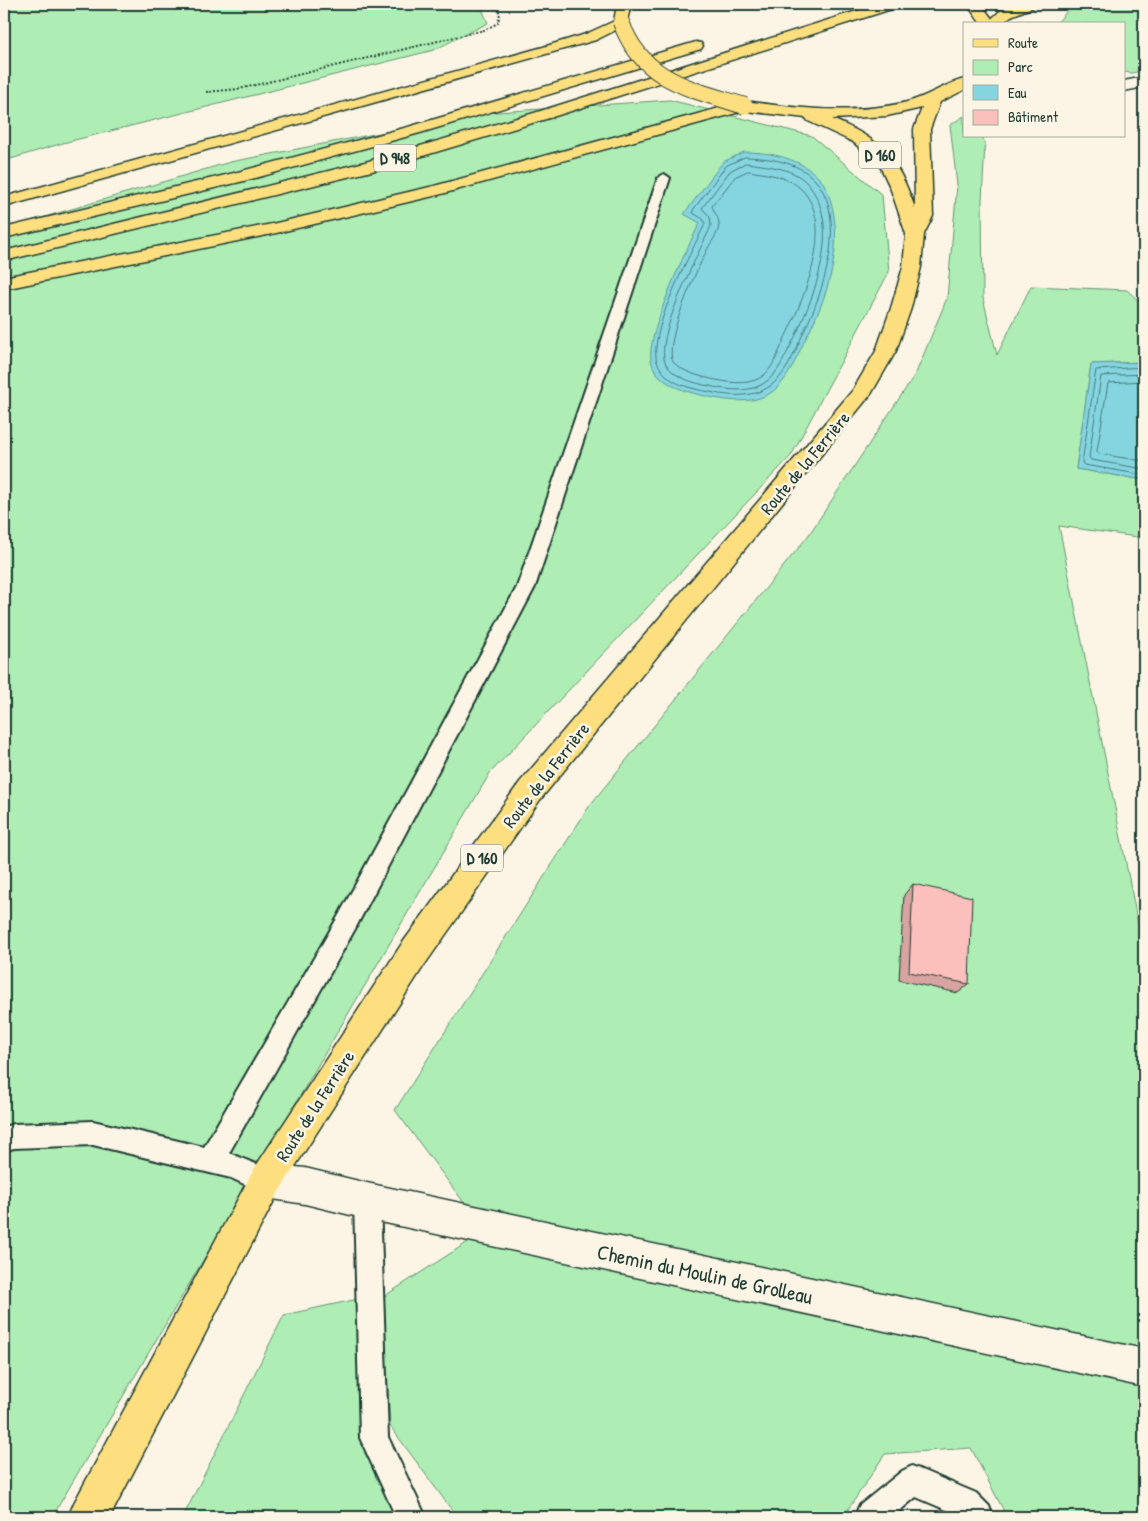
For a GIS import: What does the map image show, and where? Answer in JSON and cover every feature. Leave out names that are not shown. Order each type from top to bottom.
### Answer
[{"type":"main road","points":[[624,4],[621,22],[624,36],[632,50],[646,64],[690,89],[745,106],[804,114],[851,114],[895,109],[933,99],[963,84]]},
{"type":"main road","name":"D 948","points":[[4,256],[370,166],[540,116],[893,4]]},
{"type":"main road","points":[[974,4],[988,22]]},
{"type":"main road","points":[[995,22],[1006,13],[1028,4]]},
{"type":"main road","points":[[4,202],[548,50],[591,37],[621,22]]},
{"type":"main road","name":"D 948","points":[[4,233],[238,177],[414,130],[713,41]]},
{"type":"main road","name":"Route de la Ferrière","points":[[88,1517],[266,1181],[412,956],[530,791],[861,394],[886,351],[901,308],[912,267],[915,234],[924,216],[922,129],[933,99]]},
{"type":"main road","name":"D 948","points":[[4,283],[272,229],[438,190],[745,106]]},
{"type":"main road","name":"Route de la Ferrière","points":[[804,114],[844,130],[882,156],[892,171],[915,234]]},
{"type":"street","points":[[1126,86],[1144,82]]},
{"type":"street","name":"Chemin du Moulin de Grolleau","points":[[266,1181],[305,1186],[367,1201],[1144,1368]]},
{"type":"lane","points":[[210,1161],[347,922],[526,587],[664,178]]},
{"type":"lane","points":[[4,1139],[14,1136],[93,1134],[232,1166],[266,1181]]},
{"type":"lane","points":[[367,1201],[374,1438],[411,1517]]},
{"type":"lane","points":[[870,1517],[912,1481],[966,1503],[978,1517]]},
{"type":"path","points":[[206,92],[240,89],[484,30],[498,23],[500,13],[493,4]]},
{"type":"green space","points":[[4,4],[480,4],[488,23],[434,50],[63,143],[4,161]]},
{"type":"green space","points":[[1073,4],[1144,4],[1144,70],[1126,72],[1126,22],[1058,22]]},
{"type":"green space","points":[[670,100],[812,136],[882,195],[889,272],[791,456],[490,773],[52,1517],[4,1517],[4,229],[230,162],[483,113]]},
{"type":"green space","points":[[963,117],[963,138],[983,138],[985,144],[982,200],[983,298],[997,355],[1031,286],[1127,290],[1141,303],[1144,303],[1144,362],[1091,364],[1076,469],[1144,480],[1144,538],[1059,526],[1144,954],[1144,1517],[1007,1517],[971,1448],[885,1454],[843,1517],[457,1517],[390,1426],[383,1297],[485,1231],[395,1110],[590,805],[808,536],[916,373],[947,298],[957,185],[950,125]]},
{"type":"green space","points":[[358,1299],[365,1454],[408,1517],[183,1517],[284,1315]]},
{"type":"water","points":[[744,152],[764,153],[794,161],[804,166],[822,181],[831,202],[836,237],[831,273],[826,290],[813,324],[790,370],[780,385],[767,395],[751,400],[734,401],[694,393],[670,384],[654,368],[651,360],[651,348],[669,291],[700,223],[684,214],[723,162]]},
{"type":"water","points":[[1144,362],[1144,480],[1076,469],[1091,364]]},
{"type":"building","points":[[913,884],[972,897],[969,984],[909,972]]}]
